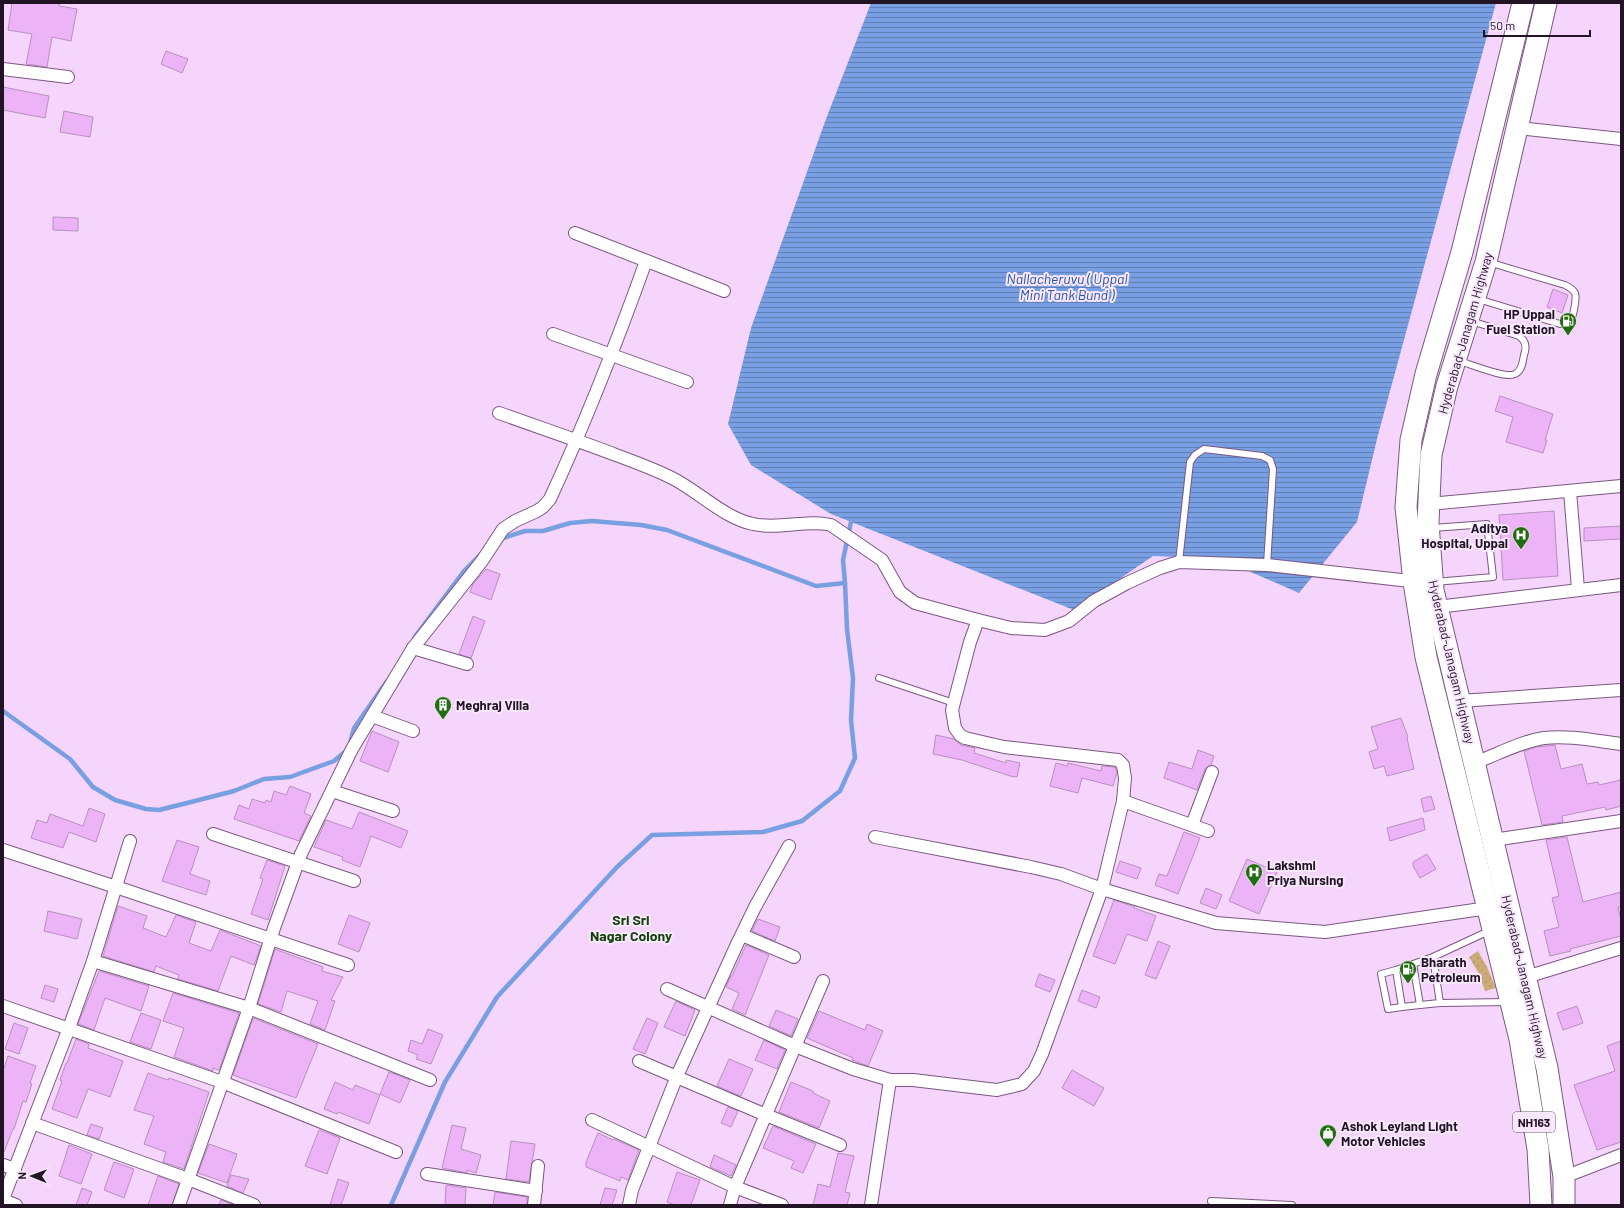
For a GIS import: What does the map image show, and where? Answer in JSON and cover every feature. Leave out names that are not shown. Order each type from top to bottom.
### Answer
[{"type":"highway","name":"Hyderabad-Janagam Highway","points":[[1523,3],[1462,252],[1426,374],[1411,440],[1406,507],[1424,582],[1437,607],[1547,1068],[1564,1177],[1564,1205]]},
{"type":"highway","name":"Hyderabad-Janagam Highway","points":[[1541,1205],[1538,1148],[1520,1040],[1426,657],[1424,582],[1431,455],[1447,386],[1486,262],[1546,3]]},
{"type":"street","points":[[3,69],[68,77]]},
{"type":"street","points":[[1518,128],[1621,139]]},
{"type":"street","points":[[575,233],[724,291]]},
{"type":"street","points":[[179,1205],[249,1008],[271,938],[298,863],[352,749],[413,648],[482,560],[503,529],[515,521],[537,511],[550,499],[577,440],[612,355],[646,261]]},
{"type":"street","points":[[553,334],[688,382]]},
{"type":"street","points":[[499,413],[577,440],[673,478],[735,518],[753,524],[774,526],[822,523],[831,525],[877,555],[882,560],[900,592],[915,603],[1011,628],[1046,630],[1069,621],[1094,601],[1160,568],[1179,562],[1267,565],[1424,582]]},
{"type":"street","points":[[1429,504],[1621,486]]},
{"type":"street","points":[[1570,491],[1578,589]]},
{"type":"street","points":[[1437,607],[1621,585]]},
{"type":"street","points":[[666,989],[795,1046],[853,1069],[890,1080],[913,1080],[997,1090],[1022,1084],[1034,1072],[1042,1054],[1102,889],[1123,801],[1125,778],[1123,765],[1118,760],[1004,747],[965,738],[960,734],[956,728],[952,710],[970,642],[978,620]]},
{"type":"street","points":[[413,648],[467,664]]},
{"type":"street","points":[[1460,701],[1621,690]]},
{"type":"street","points":[[372,716],[413,731]]},
{"type":"street","points":[[1474,763],[1532,741],[1545,738],[1568,738],[1621,744]]},
{"type":"street","points":[[1192,825],[1212,772]]},
{"type":"street","points":[[332,791],[393,811]]},
{"type":"street","points":[[1123,801],[1208,831]]},
{"type":"street","points":[[1493,840],[1621,821]]},
{"type":"street","points":[[213,834],[354,881]]},
{"type":"street","points":[[875,837],[1061,874],[1102,889],[1216,923],[1325,932],[1488,908]]},
{"type":"street","points":[[16,1205],[3,1200],[93,962],[130,841]]},
{"type":"street","points":[[629,1205],[632,1190],[678,1076],[755,907],[789,846]]},
{"type":"street","points":[[3,850],[271,938],[348,965]]},
{"type":"street","points":[[742,935],[794,957]]},
{"type":"street","points":[[1526,977],[1621,948]]},
{"type":"street","points":[[93,962],[249,1008],[430,1080]]},
{"type":"street","points":[[730,1205],[735,1187],[823,981]]},
{"type":"street","points":[[3,1006],[222,1082],[396,1152]]},
{"type":"street","points":[[639,1061],[840,1145]]},
{"type":"street","points":[[871,1205],[890,1080]]},
{"type":"street","points":[[592,1120],[735,1187],[782,1205]]},
{"type":"street","points":[[32,1123],[188,1179],[254,1205]]},
{"type":"street","points":[[1564,1177],[1621,1155]]},
{"type":"street","points":[[3,1165],[15,1169]]},
{"type":"street","points":[[534,1205],[538,1166]]},
{"type":"street","points":[[427,1174],[536,1191]]},
{"type":"lane","points":[[1475,298],[1560,324],[1566,324],[1570,321],[1576,298],[1575,292],[1571,288],[1486,262]]},
{"type":"lane","points":[[1455,360],[1505,375],[1512,375],[1520,370],[1526,349],[1526,343],[1523,339],[1519,336],[1468,320]]},
{"type":"lane","points":[[1179,562],[1190,462],[1195,454],[1204,449],[1262,456],[1270,460],[1273,469],[1267,565]]},
{"type":"lane","points":[[1424,582],[1493,577],[1487,524],[1428,528]]},
{"type":"lane","points":[[879,678],[954,703]]},
{"type":"lane","points":[[1493,929],[1433,957],[1381,974],[1388,1009],[1440,1003],[1510,1002]]},
{"type":"lane","points":[[1433,957],[1440,1003]]},
{"type":"lane","points":[[1412,964],[1420,1005]]},
{"type":"lane","points":[[1396,970],[1402,1007]]},
{"type":"lane","points":[[1211,1201],[1292,1205]]},
{"type":"shaded area","points":[[1478,951],[1496,988],[1485,991],[1478,972],[1469,957]]},
{"type":"water","name":"Nallacheruvu ( Uppal Mini Tank Bund )","points":[[871,3],[1496,3],[1378,435],[1357,522],[1299,593],[1221,559],[1153,556],[1074,610],[831,514],[751,465],[728,424],[751,328],[826,119]]},
{"type":"building","points":[[12,3],[59,3],[59,6],[77,9],[71,41],[52,37],[47,67],[26,64],[32,34],[8,30]]},
{"type":"building","points":[[166,51],[188,59],[182,73],[161,64]]},
{"type":"building","points":[[3,87],[49,96],[45,118],[3,110]]},
{"type":"building","points":[[64,111],[93,117],[90,137],[60,132]]},
{"type":"building","points":[[53,217],[78,218],[78,231],[53,230]]},
{"type":"building","points":[[1553,289],[1568,295],[1562,313],[1547,307]]},
{"type":"building","points":[[1500,396],[1553,414],[1545,440],[1547,440],[1543,453],[1506,442],[1513,417],[1495,411]]},
{"type":"building","points":[[1554,511],[1558,576],[1503,580],[1499,515]]},
{"type":"building","points":[[1621,526],[1621,539],[1584,541],[1584,528]]},
{"type":"building","points":[[486,569],[500,574],[491,600],[470,592],[473,584]]},
{"type":"building","points":[[473,616],[485,621],[471,658],[459,654]]},
{"type":"building","points":[[1401,718],[1408,737],[1414,769],[1387,776],[1384,766],[1374,769],[1369,752],[1378,749],[1371,727]]},
{"type":"building","points":[[372,731],[399,742],[388,772],[360,761]]},
{"type":"building","points":[[936,735],[954,739],[961,745],[975,748],[974,753],[1006,763],[1006,760],[1020,763],[1017,777],[962,760],[933,754]]},
{"type":"building","points":[[1555,745],[1561,769],[1582,764],[1587,784],[1598,782],[1599,785],[1621,780],[1621,806],[1606,810],[1605,807],[1562,816],[1563,822],[1542,825],[1524,751],[1537,747]]},
{"type":"building","points":[[1198,750],[1214,756],[1211,765],[1205,769],[1197,790],[1164,778],[1169,762],[1192,769]]},
{"type":"building","points":[[1056,763],[1067,766],[1068,763],[1101,771],[1102,766],[1115,767],[1117,772],[1113,786],[1082,778],[1078,793],[1050,786]]},
{"type":"building","points":[[290,786],[311,794],[304,813],[311,816],[299,841],[234,819],[239,805],[249,809],[252,799],[265,803],[266,800],[271,802],[274,791],[286,795]]},
{"type":"building","points":[[1431,796],[1435,809],[1424,812],[1421,799]]},
{"type":"building","points":[[89,808],[105,814],[96,842],[69,832],[63,848],[31,838],[37,820],[47,823],[50,814],[83,826]]},
{"type":"building","points":[[359,812],[408,831],[401,848],[371,836],[360,867],[342,860],[343,857],[314,847],[326,820],[352,829]]},
{"type":"building","points":[[1423,818],[1425,830],[1390,841],[1387,828]]},
{"type":"building","points":[[1184,832],[1200,838],[1178,894],[1155,885],[1159,874],[1167,876]]},
{"type":"building","points":[[1567,837],[1583,902],[1621,892],[1621,907],[1618,907],[1621,920],[1621,936],[1570,949],[1571,951],[1550,956],[1544,931],[1559,927],[1552,898],[1559,896],[1546,840]]},
{"type":"building","points":[[177,840],[199,847],[190,874],[210,881],[206,895],[162,881]]},
{"type":"building","points":[[1427,854],[1436,869],[1420,878],[1413,866],[1413,862]]},
{"type":"building","points":[[1247,859],[1277,872],[1259,914],[1229,901]]},
{"type":"building","points":[[267,860],[285,866],[268,920],[251,914],[263,879],[260,878]]},
{"type":"building","points":[[1120,861],[1141,868],[1137,879],[1116,872]]},
{"type":"building","points":[[1206,888],[1222,895],[1216,909],[1200,903]]},
{"type":"building","points":[[1114,900],[1156,916],[1147,941],[1127,934],[1115,964],[1093,956]]},
{"type":"building","points":[[118,906],[147,916],[143,928],[166,937],[176,915],[196,922],[189,943],[211,951],[220,930],[261,946],[254,965],[231,956],[218,991],[178,979],[179,975],[156,966],[154,972],[103,956]]},
{"type":"building","points":[[48,911],[82,919],[77,939],[44,931]]},
{"type":"building","points":[[349,915],[370,923],[359,952],[338,944]]},
{"type":"building","points":[[758,919],[780,927],[775,941],[752,931]]},
{"type":"building","points":[[1158,941],[1170,946],[1156,979],[1145,975]]},
{"type":"building","points":[[746,945],[769,955],[745,1015],[732,1009],[739,993],[726,987]]},
{"type":"building","points":[[275,949],[323,967],[322,971],[343,977],[331,1000],[335,1001],[325,1030],[310,1024],[318,1001],[287,991],[281,1012],[258,1004]]},
{"type":"building","points":[[99,971],[149,986],[141,1011],[105,998],[94,1030],[78,1024]]},
{"type":"building","points":[[1039,974],[1055,980],[1050,992],[1035,986]]},
{"type":"building","points":[[45,985],[58,989],[54,1002],[41,998]]},
{"type":"building","points":[[1082,990],[1100,997],[1096,1008],[1078,1001]]},
{"type":"building","points":[[173,993],[239,1013],[219,1070],[213,1068],[213,1071],[174,1057],[184,1028],[163,1021]]},
{"type":"building","points":[[676,1001],[695,1010],[685,1036],[664,1027]]},
{"type":"building","points":[[1577,1006],[1583,1023],[1563,1030],[1557,1013]]},
{"type":"building","points":[[776,1010],[798,1019],[791,1036],[769,1026]]},
{"type":"building","points":[[819,1011],[865,1030],[867,1024],[883,1031],[868,1066],[852,1060],[853,1058],[807,1038]]},
{"type":"building","points":[[141,1013],[161,1020],[151,1049],[130,1042]]},
{"type":"building","points":[[253,1018],[318,1044],[296,1098],[233,1075]]},
{"type":"building","points":[[647,1018],[658,1023],[645,1054],[633,1049]]},
{"type":"building","points":[[14,1023],[28,1028],[19,1054],[5,1049]]},
{"type":"building","points":[[428,1029],[443,1035],[431,1064],[416,1059],[418,1055],[408,1051],[411,1040],[422,1044]]},
{"type":"building","points":[[76,1039],[89,1044],[88,1048],[123,1061],[110,1097],[88,1089],[77,1118],[52,1109],[62,1081],[60,1080]]},
{"type":"building","points":[[764,1040],[785,1050],[777,1069],[755,1060]]},
{"type":"building","points":[[1621,1041],[1621,1142],[1597,1150],[1574,1085],[1615,1071],[1607,1046]]},
{"type":"building","points":[[8,1056],[36,1066],[30,1083],[32,1084],[26,1102],[23,1101],[14,1129],[3,1152],[3,1071]]},
{"type":"building","points":[[729,1059],[753,1069],[741,1096],[717,1086]]},
{"type":"building","points":[[1072,1070],[1104,1088],[1094,1106],[1062,1088]]},
{"type":"building","points":[[389,1072],[410,1080],[400,1103],[380,1094]]},
{"type":"building","points":[[148,1073],[168,1080],[169,1078],[209,1092],[184,1169],[163,1162],[166,1152],[144,1144],[154,1116],[134,1110]]},
{"type":"building","points":[[335,1082],[353,1090],[355,1085],[380,1095],[369,1124],[338,1112],[337,1114],[324,1109]]},
{"type":"building","points":[[791,1082],[813,1091],[813,1093],[830,1101],[819,1128],[779,1112]]},
{"type":"building","points":[[728,1107],[738,1111],[731,1127],[721,1123]]},
{"type":"building","points":[[91,1124],[103,1128],[99,1139],[87,1135]]},
{"type":"building","points":[[452,1125],[466,1128],[461,1149],[481,1155],[476,1173],[467,1170],[467,1173],[442,1168]]},
{"type":"building","points":[[773,1126],[816,1144],[803,1173],[791,1168],[794,1161],[763,1148]]},
{"type":"building","points":[[319,1130],[340,1138],[327,1174],[305,1166]]},
{"type":"building","points":[[598,1133],[639,1150],[628,1180],[621,1177],[620,1181],[586,1167],[586,1162]]},
{"type":"building","points":[[511,1141],[535,1144],[529,1182],[506,1179]]},
{"type":"building","points":[[209,1144],[237,1154],[227,1183],[198,1173]]},
{"type":"building","points":[[69,1145],[92,1154],[81,1184],[59,1176]]},
{"type":"building","points":[[838,1153],[854,1156],[845,1192],[850,1193],[847,1205],[813,1205],[818,1184],[830,1187]]},
{"type":"building","points":[[714,1155],[736,1165],[731,1176],[710,1167]]},
{"type":"building","points":[[114,1162],[134,1169],[124,1198],[104,1190]]},
{"type":"building","points":[[677,1172],[700,1180],[691,1205],[675,1205],[667,1202]]},
{"type":"building","points":[[231,1175],[249,1179],[243,1193],[227,1186]]},
{"type":"building","points":[[158,1176],[179,1184],[172,1205],[148,1205]]},
{"type":"building","points":[[338,1179],[349,1183],[341,1205],[330,1205]]},
{"type":"building","points":[[446,1185],[466,1188],[465,1205],[445,1205]]},
{"type":"building","points":[[82,1188],[92,1192],[87,1205],[76,1205]]},
{"type":"building","points":[[605,1188],[617,1190],[612,1205],[600,1205]]},
{"type":"building","points":[[495,1192],[527,1197],[527,1205],[493,1205]]},
{"type":"building","points":[[221,1200],[234,1205],[219,1205]]},
{"type":"waterway","points":[[500,539],[525,531],[543,531],[570,523],[592,521],[641,525],[667,530],[816,586],[845,583],[843,560],[851,522]]},
{"type":"waterway","points":[[414,638],[464,571],[482,553]]},
{"type":"waterway","points":[[391,1205],[445,1082],[497,997],[617,867],[652,835],[763,832],[802,821],[840,791],[855,758],[851,720],[853,678],[847,629],[845,583]]},
{"type":"waterway","points":[[350,743],[354,728],[387,681]]},
{"type":"waterway","points":[[3,711],[70,759],[93,787],[115,800],[146,809],[159,810],[234,791],[264,779],[290,777],[334,761],[346,751]]},
{"type":"place","name":"HP Uppal Fuel Station","points":[[1568,336]]},
{"type":"place","name":"Aditya Hospital, Uppal","points":[[1521,550]]},
{"type":"place","name":"Meghraj Villa","points":[[443,720]]},
{"type":"place","name":"Lakshmi Priya Nursing","points":[[1254,887]]},
{"type":"place","name":"Bharath Petroleum","points":[[1408,984]]},
{"type":"place","name":"Ashok Leyland Light Motor Vehicles","points":[[1328,1148]]},
{"type":"district","name":"Sri Sri Nagar Colony","points":[[631,928]]}]
